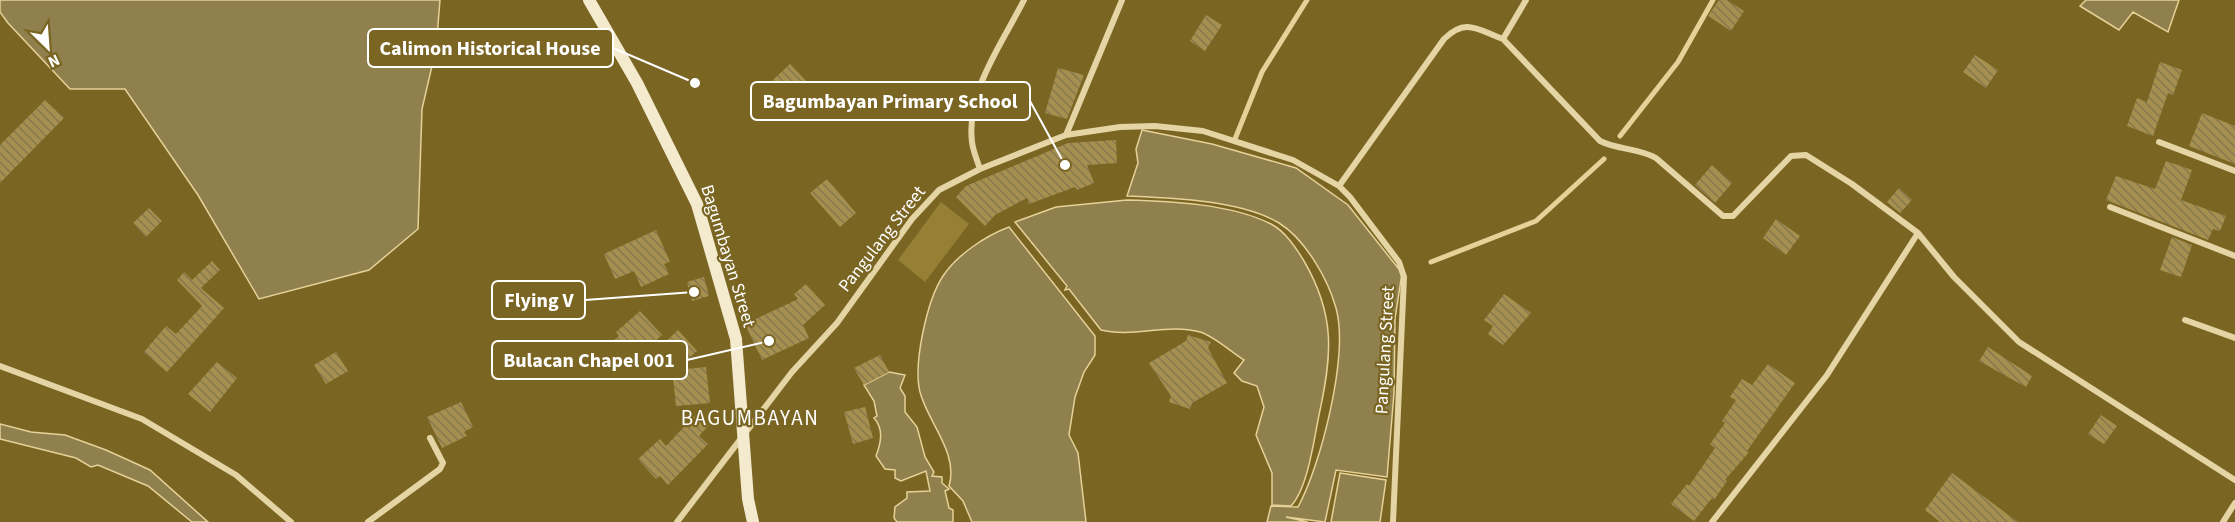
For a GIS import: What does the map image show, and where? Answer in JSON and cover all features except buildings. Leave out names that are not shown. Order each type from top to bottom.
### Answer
[{"type":"main road","name":"Bagumbayan Street","points":[[589,0],[637,83],[697,204],[736,339],[742,439],[748,499],[753,522]]},
{"type":"street","points":[[980,169],[972,143],[972,111],[977,92],[1024,0]]},
{"type":"street","points":[[1066,135],[1122,0]]},
{"type":"street","points":[[1503,39],[1526,0]]},
{"type":"street","points":[[1339,186],[1444,39],[1455,28],[1469,26],[1503,39],[1600,141],[1612,147],[1646,152],[1656,158],[1723,216],[1733,216],[1791,156],[1799,153],[1806,155],[1852,184],[1918,232],[1954,277],[2019,342],[2235,480]]},
{"type":"street","name":"Pangulang Street","points":[[677,522],[792,372],[837,323],[912,219],[939,190],[980,169],[1066,135],[1120,127],[1155,126],[1203,131],[1293,160],[1339,186],[1399,262],[1404,277],[1393,522]]},
{"type":"street","points":[[2159,142],[2235,171]]},
{"type":"street","points":[[2110,207],[2235,256]]},
{"type":"street","points":[[1712,522],[1827,375],[1918,232]]},
{"type":"street","points":[[2185,320],[2235,338]]},
{"type":"street","points":[[0,366],[142,419],[236,475],[291,522]]},
{"type":"street","points":[[368,522],[440,469],[443,463],[442,458],[430,438]]},
{"type":"street","points":[[2223,522],[2235,503]]},
{"type":"shaded area","points":[[0,0],[440,0],[436,49],[422,109],[418,229],[369,270],[259,299],[198,195],[125,89],[70,89],[8,23],[0,12]]},
{"type":"shaded area","points":[[2086,0],[2179,0],[2168,32],[2133,12],[2119,30],[2080,6]]},
{"type":"shaded area","points":[[1142,130],[1212,144],[1296,168],[1348,205],[1402,273],[1395,319],[1394,393],[1387,477],[1336,470],[1325,522],[1286,517],[1308,522],[1267,522],[1271,506],[1298,507],[1324,438],[1336,381],[1339,353],[1336,308],[1327,285],[1314,261],[1298,239],[1279,223],[1263,215],[1245,209],[1205,202],[1127,196],[1138,163],[1136,149]]},
{"type":"shaded area","points":[[1127,200],[1200,205],[1255,217],[1281,231],[1304,261],[1322,300],[1326,318],[1327,373],[1310,463],[1302,488],[1291,506],[1272,505],[1272,473],[1256,435],[1264,407],[1257,386],[1242,381],[1234,373],[1244,360],[1200,332],[1175,329],[1125,332],[1101,330],[1069,289],[1065,290],[1067,286],[1015,222],[1056,207]]},
{"type":"shaded area","points":[[941,202],[969,224],[925,282],[898,260]]},
{"type":"shaded area","points":[[1009,227],[1095,336],[1095,355],[1084,372],[1075,397],[1069,435],[1078,453],[1086,522],[972,522],[963,501],[949,486],[950,462],[920,392],[918,365],[920,349],[927,316],[937,287],[949,268],[964,254],[981,241]]},
{"type":"shaded area","points":[[889,372],[905,375],[900,388],[905,396],[905,412],[917,427],[925,457],[934,472],[932,476],[942,477],[942,483],[949,489],[945,491],[949,508],[953,510],[953,522],[897,522],[894,518],[895,507],[907,498],[907,492],[930,491],[926,471],[901,481],[895,478],[895,470],[885,469],[876,456],[880,431],[874,418],[877,416],[874,401],[864,385]]},
{"type":"shaded area","points":[[0,424],[31,432],[65,435],[150,470],[208,522],[192,522],[148,486],[98,465],[91,467],[76,458],[0,439]]},
{"type":"shaded area","points":[[1340,473],[1386,480],[1380,522],[1331,522]]},
{"type":"waterway","points":[[1235,139],[1262,72],[1307,0]]},
{"type":"waterway","points":[[1620,136],[1678,62],[1713,0]]},
{"type":"waterway","points":[[1431,262],[1536,221],[1604,159]]},
{"type":"place","name":"Calimon Historical House","points":[[695,83]]},
{"type":"place","name":"Bagumbayan Primary School","points":[[1065,165]]},
{"type":"place","name":"Flying V","points":[[694,292]]},
{"type":"place","name":"Bulacan Chapel 001","points":[[769,341]]},
{"type":"district","name":"BAGUMBAYAN","points":[[750,418]]}]
